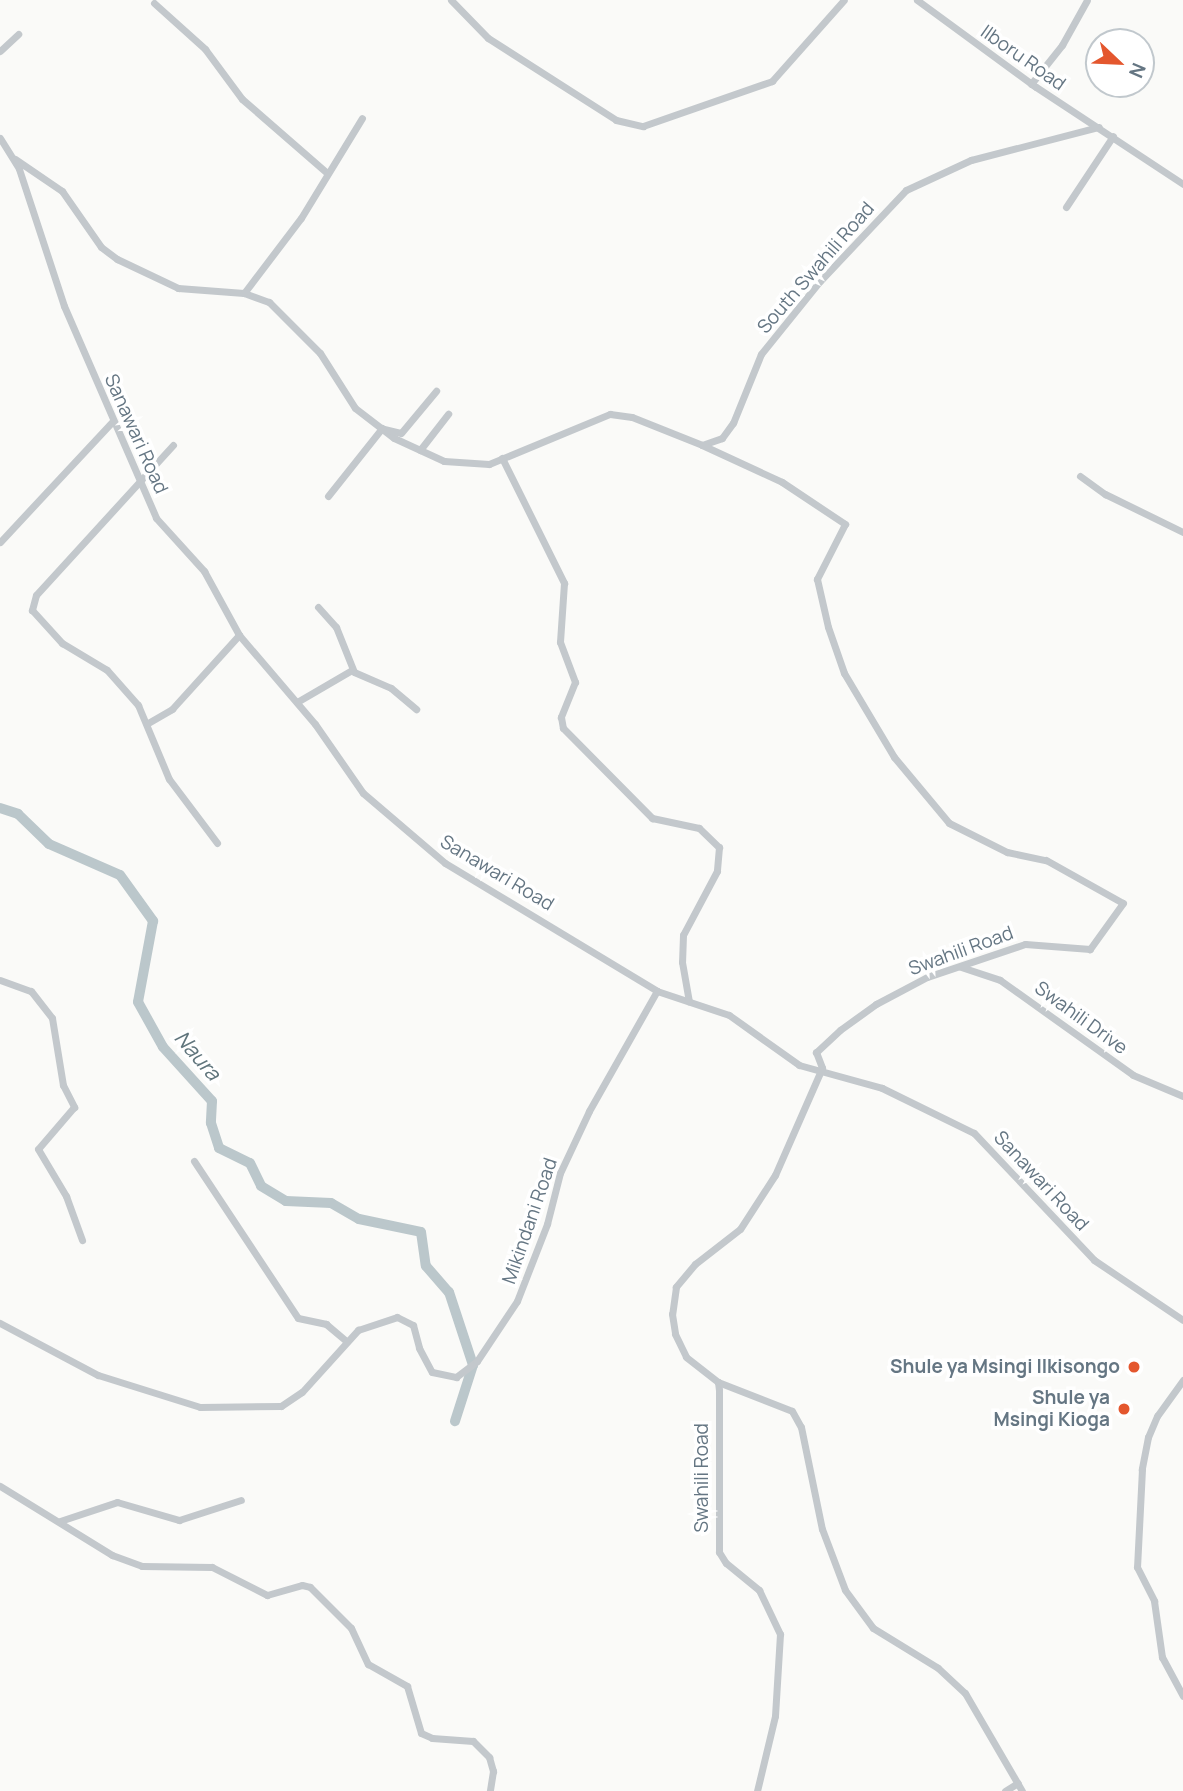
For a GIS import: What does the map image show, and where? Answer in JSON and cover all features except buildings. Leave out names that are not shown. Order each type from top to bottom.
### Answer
[{"type":"street","points":[[451,0],[488,38],[617,120],[643,127],[772,81],[844,0]]},
{"type":"street","name":"Ilboru Road","points":[[917,0],[1031,84],[1114,136],[1183,184]]},
{"type":"street","points":[[1031,84],[1062,45],[1087,0]]},
{"type":"street","points":[[154,3],[205,49],[243,99],[326,172]]},
{"type":"street","points":[[0,51],[18,34]]},
{"type":"street","points":[[244,293],[301,218],[326,172],[345,151],[362,118]]},
{"type":"street","name":"South Swahili Road","points":[[702,444],[722,439],[733,423],[761,354],[820,281],[906,191],[971,160],[1099,127]]},
{"type":"street","points":[[1066,207],[1114,136]]},
{"type":"street","name":"Sanawari Road","points":[[0,138],[15,159],[38,236],[112,422],[156,518],[204,571],[239,635],[297,702],[363,793],[445,863],[657,991],[729,1016],[799,1065],[822,1068],[894,1093],[974,1133],[1094,1260],[1183,1320]]},
{"type":"street","points":[[15,159],[62,191],[101,247],[117,259],[178,288],[244,293],[269,302],[295,324],[320,353],[355,408],[383,429],[444,461],[489,464],[610,414],[632,417],[702,444]]},
{"type":"street","points":[[383,429],[401,433],[436,391]]},
{"type":"street","points":[[420,450],[448,414]]},
{"type":"street","points":[[0,542],[112,422]]},
{"type":"street","points":[[328,496],[383,429]]},
{"type":"street","points":[[173,444],[138,479],[36,595],[32,610],[62,643],[107,670],[148,723],[169,779],[217,843]]},
{"type":"street","name":"Swahili Road","points":[[702,444],[782,482],[845,524],[817,579],[828,627],[844,673],[894,757],[949,823],[1007,852],[1046,860],[1123,903],[1090,949],[1025,944],[927,977],[876,1004],[816,1052],[822,1068],[775,1175],[740,1229],[695,1264],[676,1287],[672,1314],[676,1334],[693,1366],[718,1382],[719,1552],[769,1605],[781,1645],[775,1716],[757,1791]]},
{"type":"street","points":[[502,458],[564,583],[559,642],[575,682],[561,717],[563,728],[652,818],[699,828],[719,847],[717,871],[683,935],[681,953],[689,1001]]},
{"type":"street","points":[[1080,475],[1105,494],[1183,532]]},
{"type":"street","points":[[318,607],[336,627],[352,670],[391,688],[416,709]]},
{"type":"street","points":[[148,723],[172,709],[239,635]]},
{"type":"street","points":[[297,702],[352,670]]},
{"type":"street","name":"Swahili Drive","points":[[960,967],[1000,980],[1133,1075],[1183,1096]]},
{"type":"street","points":[[0,980],[31,991],[52,1018],[63,1085],[74,1107],[38,1149],[66,1196],[82,1240]]},
{"type":"street","name":"Mikindani Road","points":[[0,1324],[98,1375],[200,1407],[272,1409],[292,1400],[345,1340],[368,1326],[397,1317],[413,1325],[419,1348],[438,1376],[456,1377],[477,1361],[517,1301],[547,1224],[560,1173],[589,1111],[657,991]]},
{"type":"street","points":[[194,1161],[298,1318],[326,1324],[345,1340]]},
{"type":"street","points":[[1183,1380],[1157,1416],[1149,1437],[1142,1469],[1137,1567],[1154,1601],[1162,1657],[1183,1696]]},
{"type":"street","points":[[718,1382],[792,1412],[801,1427],[822,1529],[845,1590],[873,1628],[938,1668],[965,1693],[1020,1787],[1005,1791]]},
{"type":"street","points":[[0,1486],[112,1555],[142,1566],[212,1567],[267,1595],[302,1585],[310,1587],[351,1628],[368,1664],[407,1686],[421,1733],[432,1738],[469,1740],[489,1757],[493,1770],[490,1791]]},
{"type":"street","points":[[60,1521],[117,1502],[179,1520],[242,1500]]},
{"type":"waterway","name":"Naura","points":[[0,808],[18,814],[49,844],[120,875],[153,921],[138,1002],[163,1047],[212,1101],[211,1123],[219,1148],[250,1163],[261,1186],[286,1201],[331,1203],[359,1219],[421,1232],[426,1266],[449,1292],[473,1365],[455,1421]]},
{"type":"place","name":"Shule ya Msingi Ilkisongo","points":[[1134,1367]]},
{"type":"place","name":"Shule ya Msingi Kioga","points":[[1124,1409]]}]
